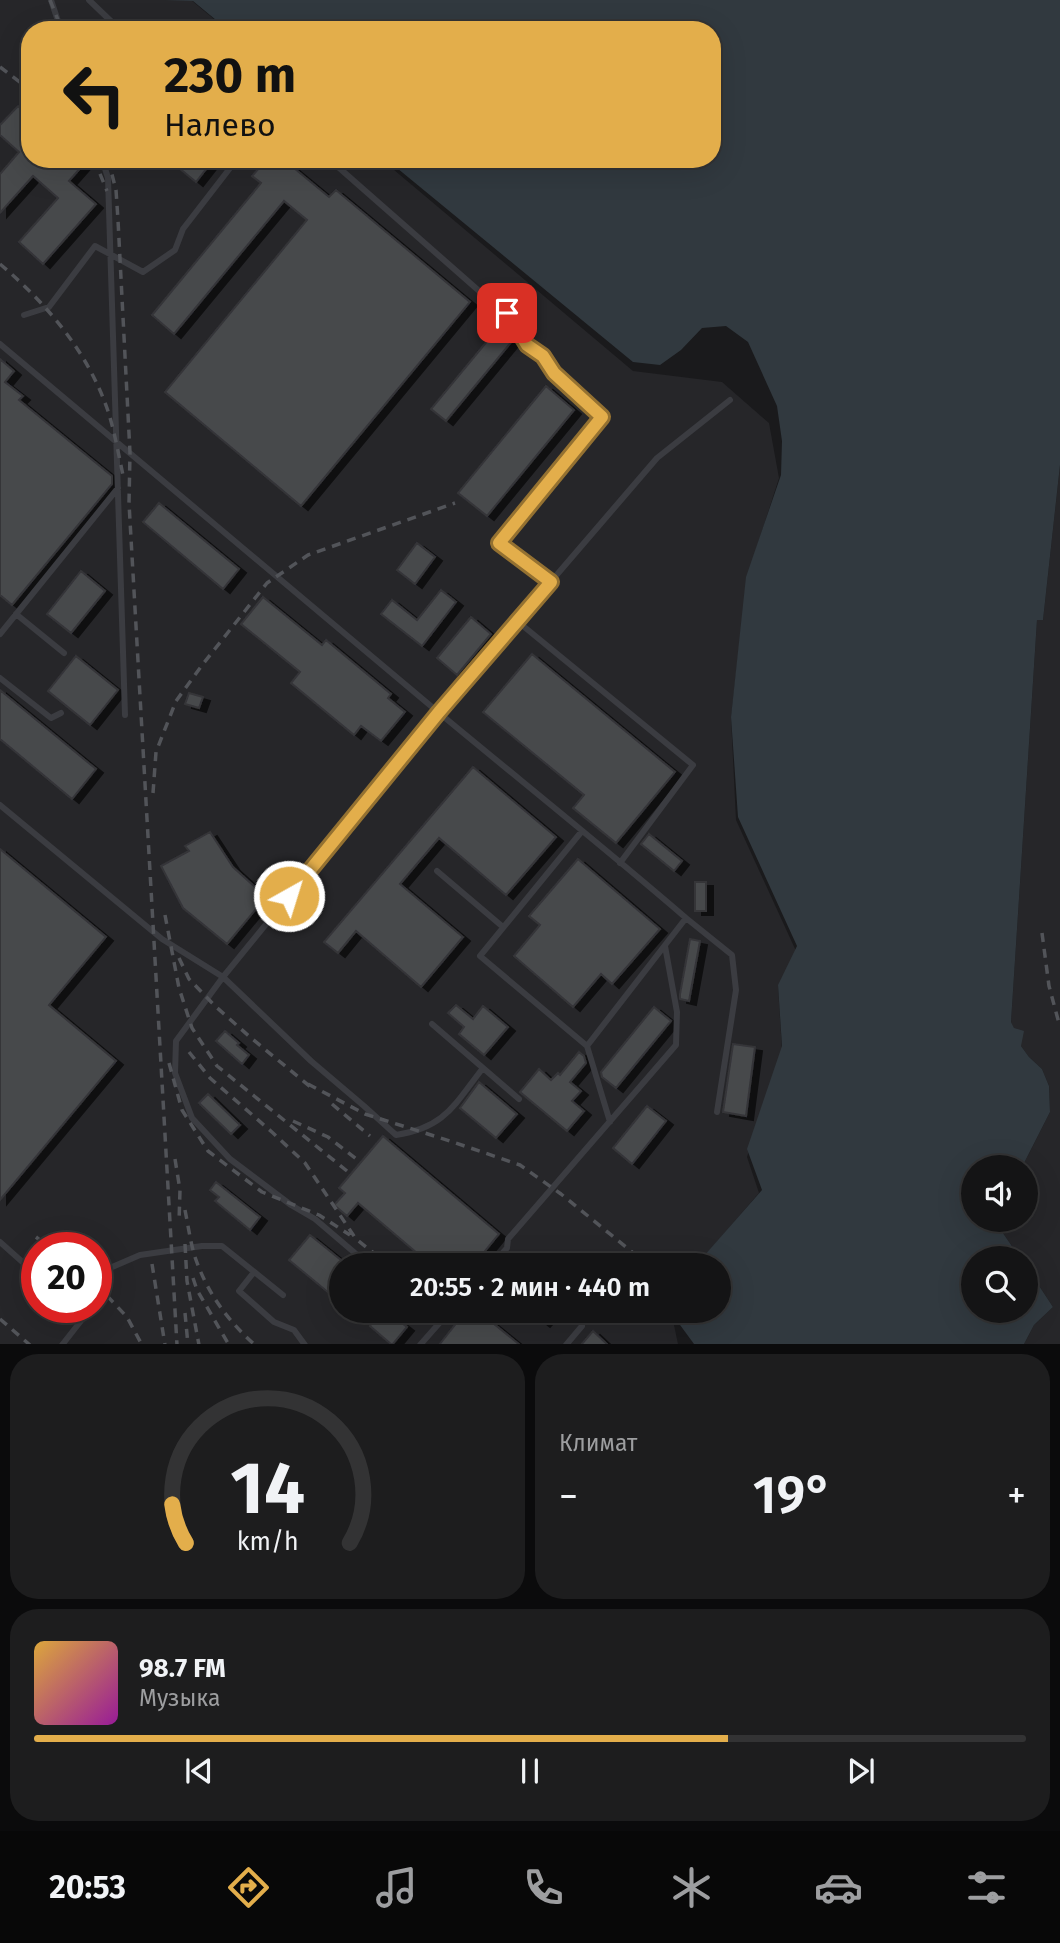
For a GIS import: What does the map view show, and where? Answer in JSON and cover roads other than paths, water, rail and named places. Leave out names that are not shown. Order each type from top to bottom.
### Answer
[{"type":"lane","points":[[51,0],[58,21]]},
{"type":"lane","points":[[89,0],[111,21]]},
{"type":"lane","points":[[105,168],[108,178],[125,715]]},
{"type":"lane","points":[[24,315],[49,307],[95,246],[143,272],[175,250],[183,229],[230,168]]},
{"type":"lane","points":[[339,168],[507,313],[527,345],[543,356],[554,373],[602,417],[499,543],[551,582]]},
{"type":"lane","points":[[0,344],[732,955],[736,990],[717,1112]]},
{"type":"lane","points":[[355,1253],[315,1219],[291,1205],[230,1160],[192,1118],[175,1073],[176,1041],[223,977],[439,712],[657,458],[730,400]]},
{"type":"lane","points":[[0,634],[118,488]]},
{"type":"lane","points":[[16,614],[64,653]]},
{"type":"lane","points":[[517,621],[693,765],[620,863]]},
{"type":"lane","points":[[0,678],[51,718],[61,713]]},
{"type":"lane","points":[[0,805],[162,939],[223,977],[311,1061],[396,1135],[433,1125],[446,1115],[483,1068]]},
{"type":"lane","points":[[582,831],[480,956],[587,1046],[610,1122]]},
{"type":"lane","points":[[437,871],[503,927]]},
{"type":"lane","points":[[587,1046],[686,918]]},
{"type":"lane","points":[[503,1253],[507,1248],[508,1239],[676,1045],[677,1012],[665,946]]},
{"type":"lane","points":[[432,1024],[519,1099]]},
{"type":"lane","points":[[0,1242],[21,1261]]},
{"type":"lane","points":[[112,1267],[140,1255],[202,1245],[222,1245],[284,1295]]},
{"type":"lane","points":[[254,1272],[239,1291],[274,1322],[294,1330],[303,1344]]},
{"type":"lane","points":[[63,1344],[79,1323]]},
{"type":"lane","points":[[421,1344],[438,1324]]},
{"type":"lane","points":[[567,1344],[582,1326]]},
{"type":"railway","points":[[50,0],[58,21]]},
{"type":"railway","points":[[0,67],[21,83]]},
{"type":"railway","points":[[98,168],[107,191]]},
{"type":"railway","points":[[110,168],[116,190],[118,220],[130,453],[129,503],[177,1344]]},
{"type":"railway","points":[[0,264],[50,313],[89,369],[108,411],[124,480]]},
{"type":"railway","points":[[153,793],[156,752],[176,701],[267,583],[308,555],[455,503]]},
{"type":"railway","points":[[165,915],[179,988],[192,1028],[217,1066],[347,1171]]},
{"type":"railway","points":[[1042,933],[1049,986],[1060,1027]]},
{"type":"railway","points":[[179,958],[189,979],[215,1006],[313,1089]]},
{"type":"railway","points":[[189,1052],[210,1078],[305,1163],[356,1239],[374,1253]]},
{"type":"railway","points":[[169,1063],[182,1110],[208,1151],[262,1192],[319,1215],[350,1235]]},
{"type":"railway","points":[[308,1084],[365,1114],[520,1165],[561,1194],[633,1253]]},
{"type":"railway","points":[[332,1104],[370,1136]]},
{"type":"railway","points":[[293,1121],[328,1137],[359,1161]]},
{"type":"railway","points":[[175,1159],[180,1190],[179,1222]]},
{"type":"railway","points":[[185,1210],[194,1254],[211,1292],[226,1315],[254,1344]]},
{"type":"railway","points":[[185,1244],[187,1281],[199,1344]]},
{"type":"railway","points":[[152,1264],[165,1344]]},
{"type":"railway","points":[[193,1278],[197,1290],[228,1344]]},
{"type":"railway","points":[[112,1301],[127,1317],[141,1344]]},
{"type":"railway","points":[[185,1313],[188,1344]]},
{"type":"railway","points":[[0,1319],[29,1344]]}]
